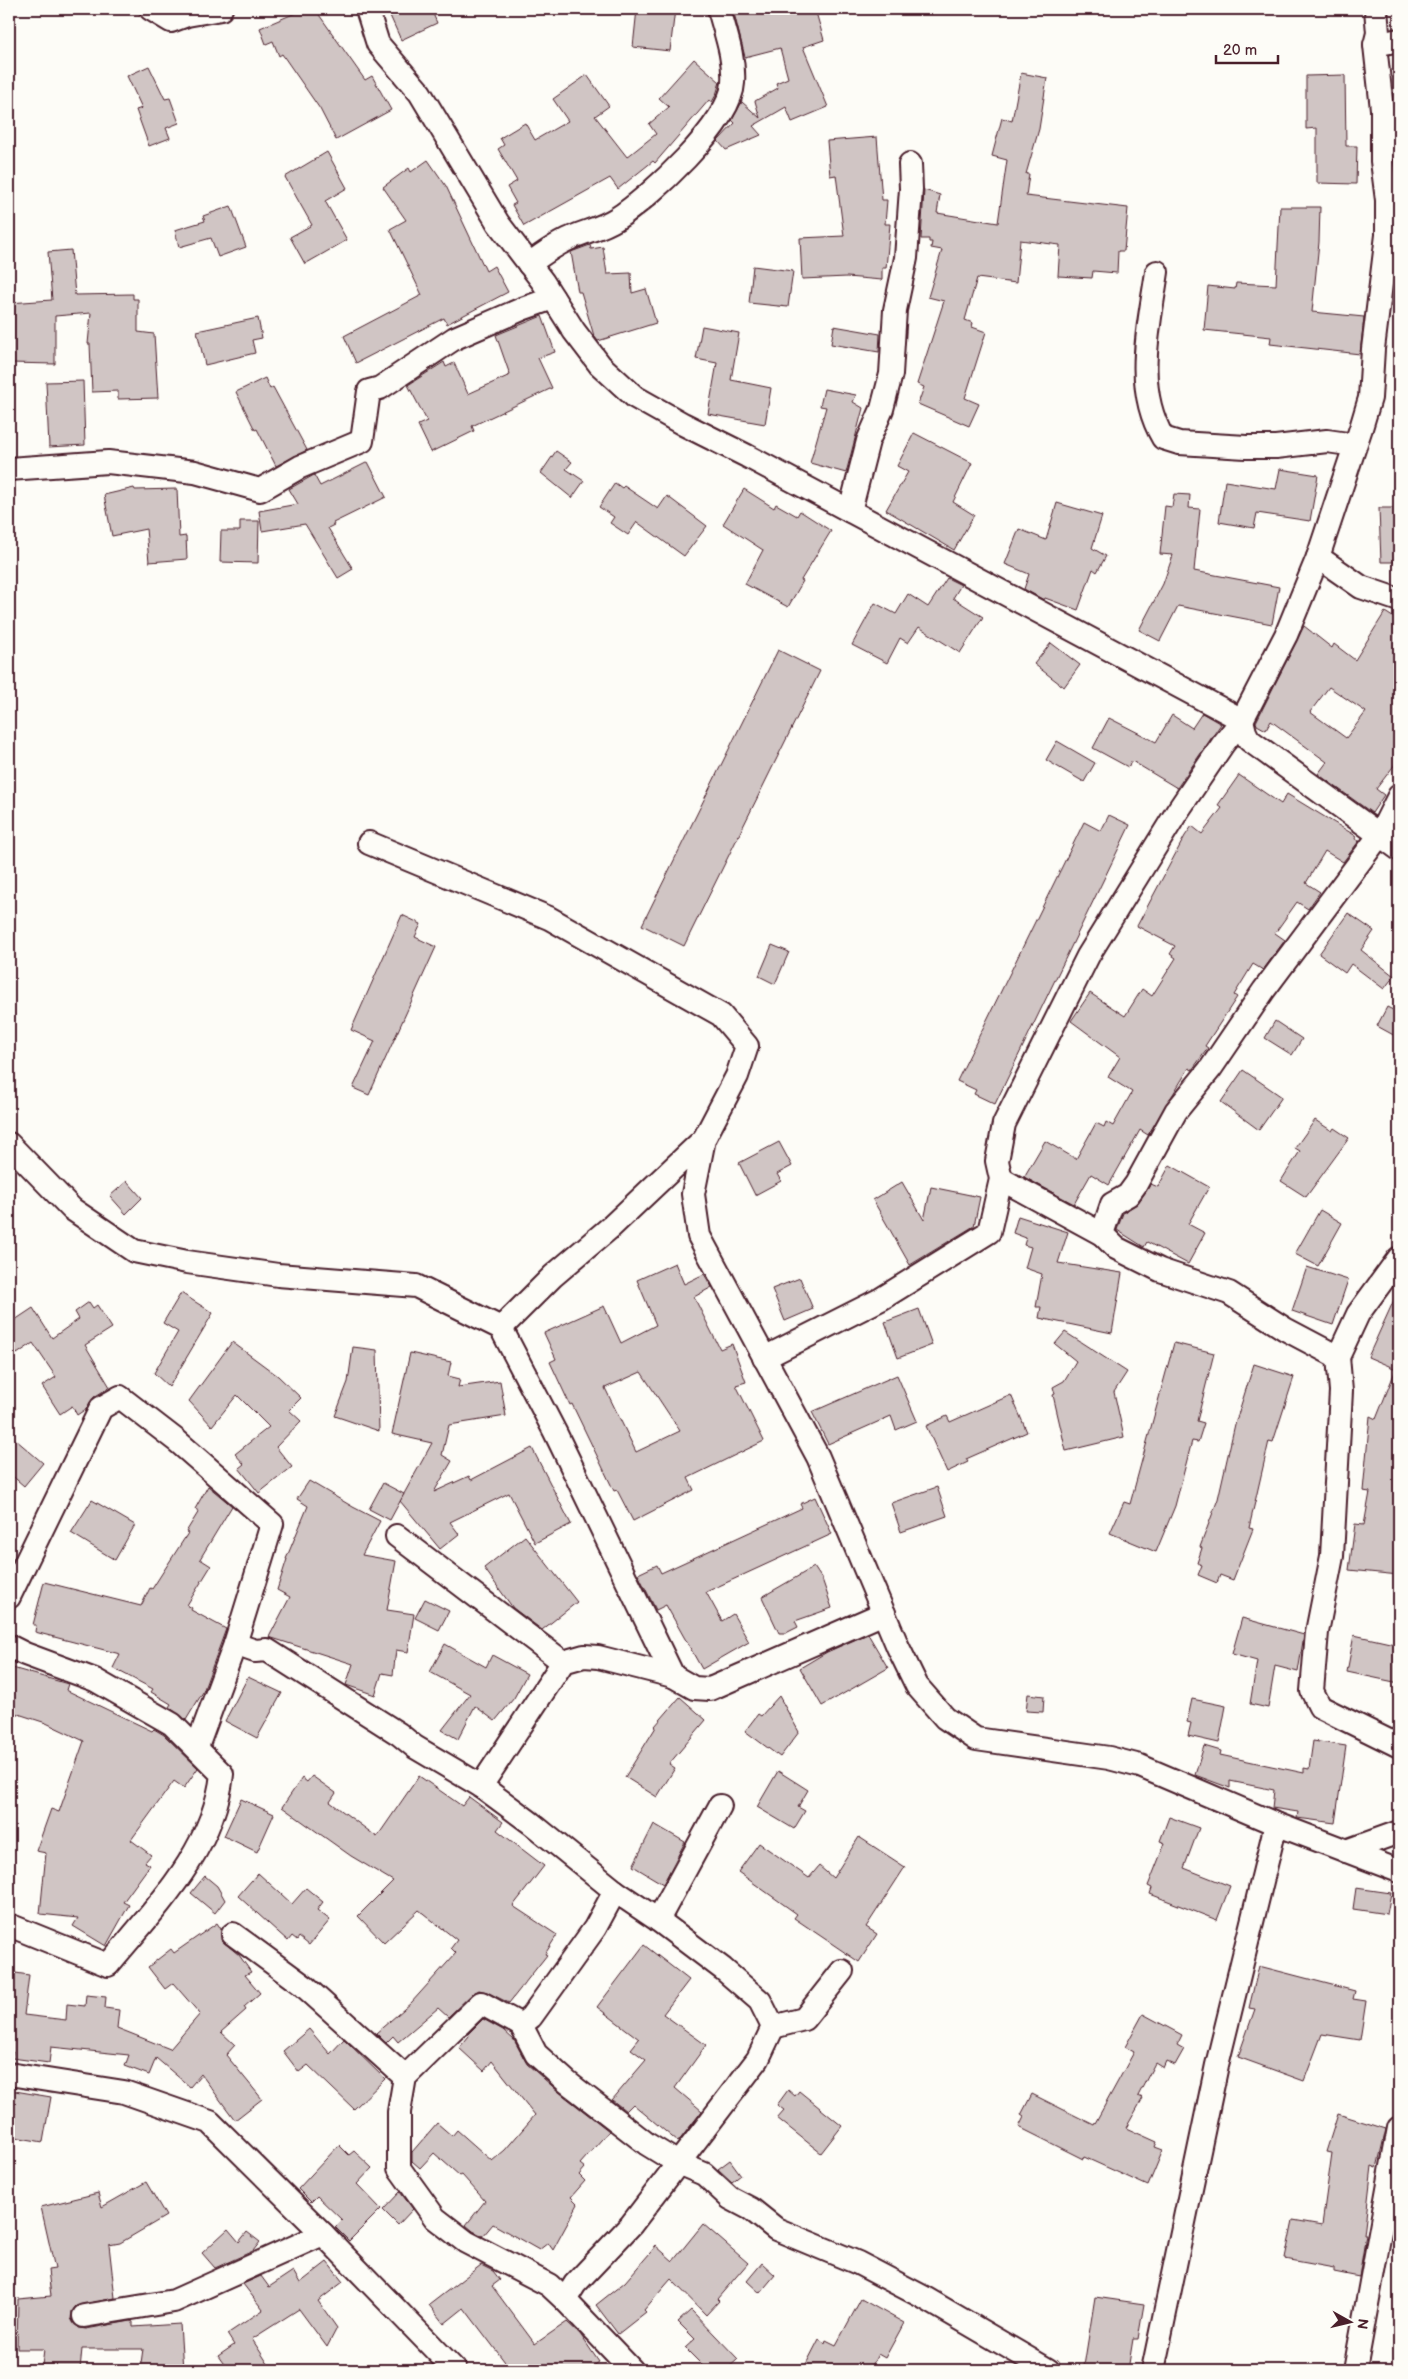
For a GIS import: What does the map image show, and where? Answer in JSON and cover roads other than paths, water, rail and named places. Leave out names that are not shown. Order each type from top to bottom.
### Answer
[{"type":"street","points":[[151,9],[172,21],[187,15],[221,9]]},
{"type":"street","points":[[367,9],[378,44],[420,93],[498,223],[600,365],[635,397],[850,511],[1246,730],[1379,836],[1399,849]]},
{"type":"street","points":[[529,264],[557,244],[616,219],[676,168],[711,131],[730,96],[733,84],[728,43],[719,9]]},
{"type":"street","points":[[764,1358],[881,1299],[989,1232],[1001,1179],[997,1161],[1004,1124],[1088,956],[1223,744],[1246,730],[1318,557],[1370,398],[1373,349],[1387,235],[1387,200],[1382,161],[1382,109],[1375,45],[1378,33],[1376,9]]},
{"type":"street","points":[[1375,45],[1399,40]]},
{"type":"street","points":[[850,511],[868,441],[882,410],[891,374],[895,310],[906,258],[911,189],[910,164]]},
{"type":"street","points":[[1157,272],[1144,365],[1150,408],[1163,438],[1179,443],[1246,447],[1276,447],[1327,441],[1356,445]]},
{"type":"street","points":[[9,469],[108,462],[195,472],[260,490],[300,467],[362,441],[369,391],[380,388],[455,338],[522,309],[553,298]]},
{"type":"street","points":[[1318,557],[1361,587],[1399,600]]},
{"type":"street","points":[[1102,1234],[1112,1204],[1128,1195],[1136,1184],[1160,1136],[1176,1111],[1211,1068],[1264,990],[1379,836],[1399,796]]},
{"type":"street","points":[[369,843],[549,918],[721,1015],[747,1046],[737,1076],[704,1139],[693,1194],[699,1236],[818,1457],[917,1686],[945,1718],[976,1739],[1109,1758],[1140,1766],[1276,1824],[1399,1870]]},
{"type":"street","points":[[501,1328],[553,1276],[612,1226],[704,1139]]},
{"type":"street","points":[[9,1144],[72,1209],[134,1251],[187,1262],[278,1275],[416,1286],[501,1328],[555,1432],[673,1676]]},
{"type":"street","points":[[1001,1179],[1102,1234],[1116,1248],[1160,1270],[1229,1292],[1285,1329],[1338,1357]]},
{"type":"street","points":[[1399,1258],[1358,1314],[1338,1357],[1341,1391],[1332,1556],[1318,1632],[1312,1691],[1320,1707],[1399,1746]]},
{"type":"street","points":[[9,1597],[101,1408],[120,1397],[177,1441],[272,1524],[235,1644],[197,1747]]},
{"type":"street","points":[[396,1536],[563,1662]]},
{"type":"street","points":[[481,1786],[563,1662],[584,1656],[598,1658],[673,1676],[694,1688],[710,1689],[884,1613]]},
{"type":"street","points":[[235,1644],[255,1651],[267,1650],[399,1734],[414,1747],[481,1786],[532,1823],[615,1891],[658,1920],[760,2001],[773,2027]]},
{"type":"street","points":[[9,1646],[25,1654],[96,1680],[172,1724],[222,1774],[220,1798],[187,1868],[108,1966],[9,1925]]},
{"type":"street","points":[[658,1920],[720,1806]]},
{"type":"street","points":[[1153,2370],[1217,2065],[1276,1824]]},
{"type":"street","points":[[1346,1851],[1399,1832]]},
{"type":"street","points":[[521,2024],[531,2018],[595,1928],[615,1891]]},
{"type":"street","points":[[233,1934],[304,1986],[405,2077]]},
{"type":"street","points":[[773,2027],[804,2019],[842,1972]]},
{"type":"street","points":[[632,2370],[549,2285],[466,2242],[435,2218],[399,2168],[399,2112],[405,2077],[481,2003],[521,2024],[536,2054],[566,2082],[647,2144],[678,2163],[704,2174],[730,2198],[751,2210],[776,2229],[866,2268],[923,2297],[1048,2370]]},
{"type":"street","points":[[565,2300],[575,2284],[631,2225],[758,2059],[773,2027]]},
{"type":"street","points":[[9,2074],[124,2092],[210,2122],[324,2234],[455,2370]]},
{"type":"street","points":[[1355,2370],[1399,2128]]},
{"type":"street","points":[[84,2316],[174,2301],[324,2234]]}]
